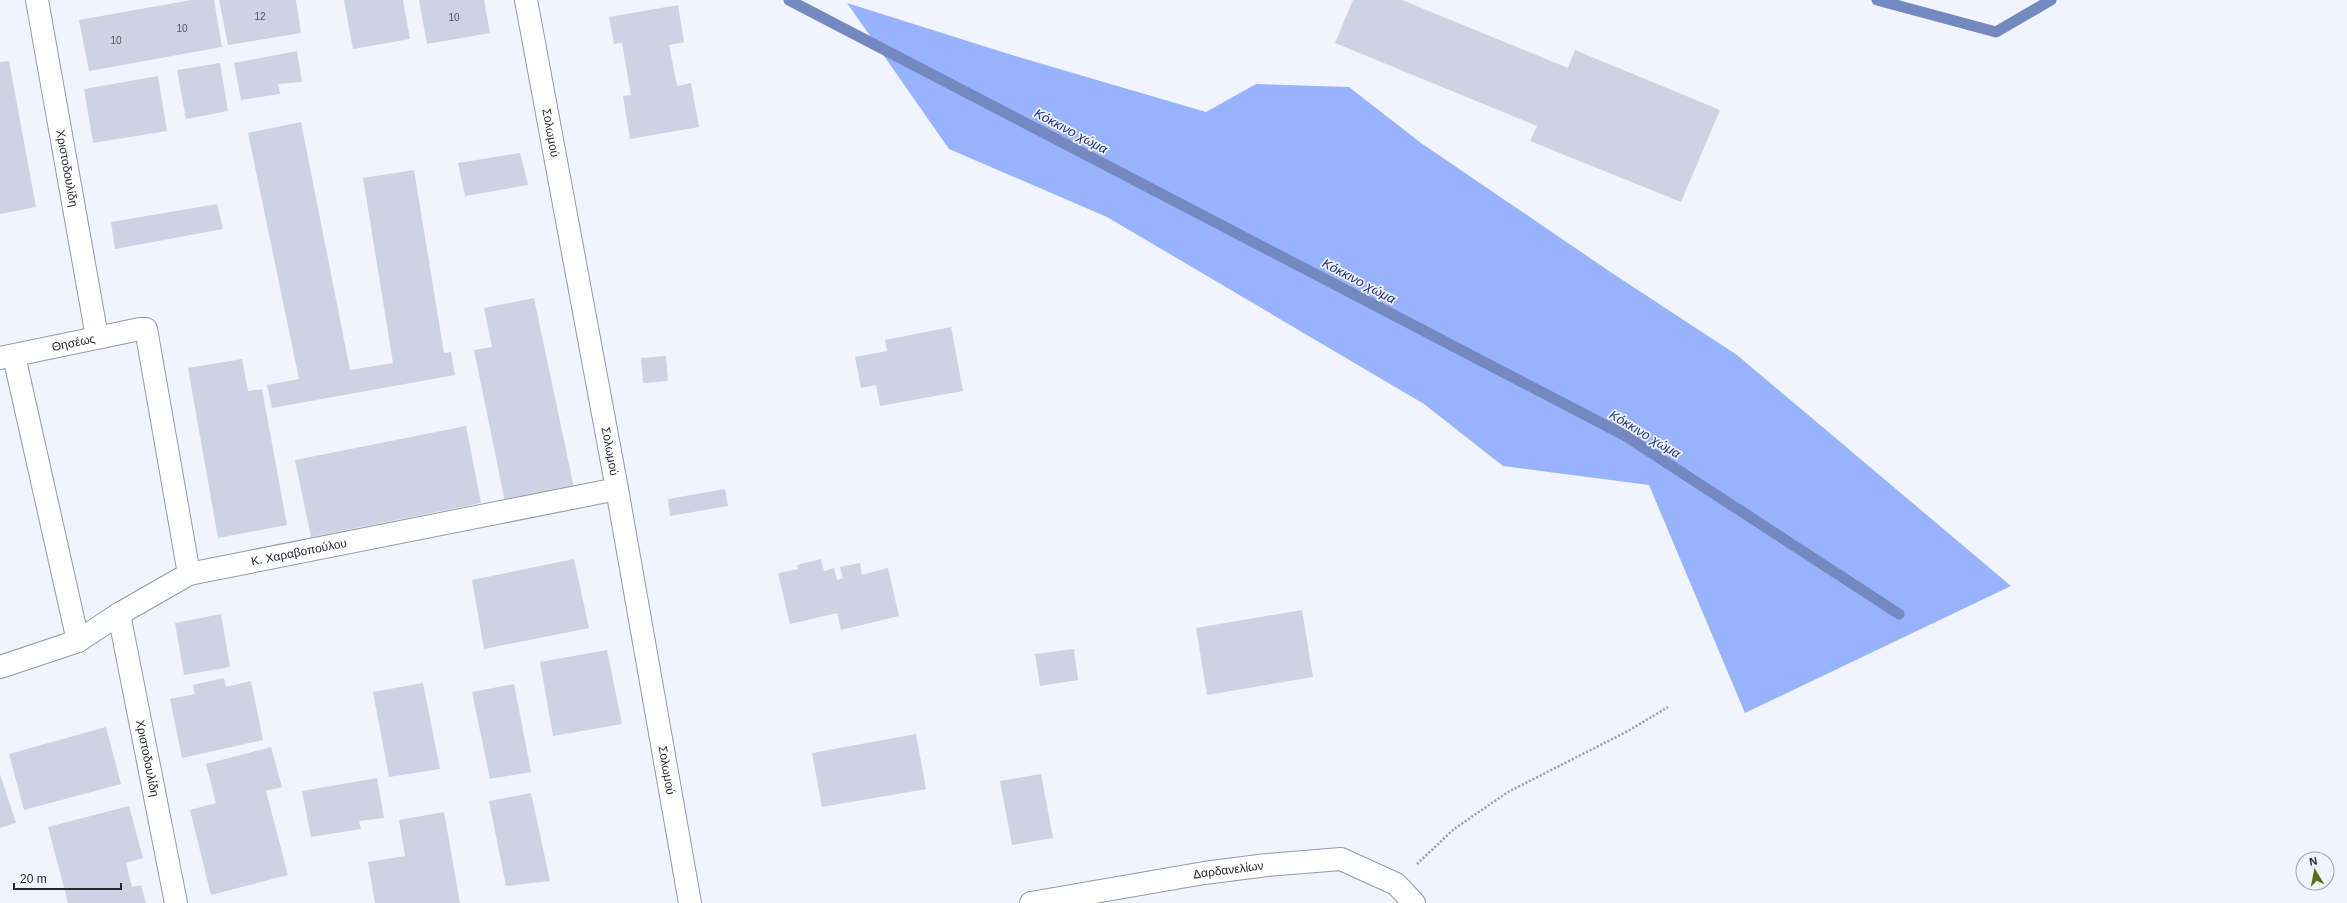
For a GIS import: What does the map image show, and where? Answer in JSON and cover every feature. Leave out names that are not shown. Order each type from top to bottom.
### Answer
[{"type":"street","name":"Χριστοδουλίδη","points":[[37,0],[97,337]]},
{"type":"street","name":"Σολωμού","points":[[526,0],[617,489],[690,903]]},
{"type":"street","name":"Θησέως","points":[[7,357],[97,337],[146,329],[189,574]]},
{"type":"street","points":[[7,357],[78,641]]},
{"type":"street","name":"Κ. Χαραβοπούλου","points":[[0,667],[78,641],[118,614],[189,574],[617,489]]},
{"type":"street","name":"Χριστοδουλίδη","points":[[118,614],[176,903]]},
{"type":"street","name":"Δαρδανελίων","points":[[1031,903],[1204,873],[1267,865],[1341,859],[1396,884],[1414,903]]},
{"type":"path","points":[[1396,884],[1454,829],[1508,792],[1628,731],[1668,707]]},
{"type":"shaded area","points":[[847,3],[1012,55],[1206,112],[1256,84],[1349,87],[1421,143],[1612,273],[1737,355],[2011,586],[1745,713],[1649,485],[1503,466],[1424,404],[1107,217],[949,149]]},
{"type":"building","points":[[191,0],[214,0],[222,47],[89,71],[79,20]]},
{"type":"building","points":[[219,0],[296,0],[301,33],[228,45]]},
{"type":"building","points":[[344,0],[403,0],[410,39],[353,49]]},
{"type":"building","points":[[419,0],[484,0],[490,33],[427,44]]},
{"type":"building","points":[[1353,0],[1402,0],[1568,68],[1575,50],[1720,110],[1681,202],[1530,141],[1537,126],[1335,43]]},
{"type":"building","points":[[678,5],[684,42],[669,45],[677,86],[691,83],[699,127],[630,139],[623,96],[631,95],[622,43],[614,44],[609,17]]},
{"type":"building","points":[[297,51],[302,82],[278,84],[280,94],[241,100],[234,63]]},
{"type":"building","points":[[9,61],[36,207],[0,214],[0,62]]},
{"type":"building","points":[[220,63],[228,111],[186,119],[177,70]]},
{"type":"building","points":[[158,76],[167,131],[93,143],[84,89]]},
{"type":"building","points":[[301,122],[350,370],[393,363],[363,178],[414,170],[444,353],[451,352],[455,375],[272,408],[267,385],[299,379],[248,133]]},
{"type":"building","points":[[520,153],[528,185],[465,196],[458,163]]},
{"type":"building","points":[[217,204],[223,229],[115,249],[111,222]]},
{"type":"building","points":[[534,298],[574,488],[505,502],[474,350],[492,347],[484,308]]},
{"type":"building","points":[[951,327],[963,391],[880,406],[876,385],[861,388],[855,357],[887,351],[885,340]]},
{"type":"building","points":[[666,356],[668,381],[643,383],[641,358]]},
{"type":"building","points":[[242,359],[248,391],[262,389],[287,525],[218,538],[188,368]]},
{"type":"building","points":[[466,426],[481,503],[311,537],[295,460]]},
{"type":"building","points":[[725,489],[728,506],[670,516],[668,499]]},
{"type":"building","points":[[574,559],[589,628],[484,649],[472,580]]},
{"type":"building","points":[[821,559],[824,571],[834,568],[837,580],[843,578],[840,567],[860,563],[862,575],[888,568],[899,616],[841,630],[837,613],[790,624],[778,573],[798,569],[797,565]]},
{"type":"building","points":[[1302,610],[1313,677],[1207,695],[1196,628]]},
{"type":"building","points":[[221,614],[230,667],[184,675],[175,623]]},
{"type":"building","points":[[1074,649],[1078,680],[1040,686],[1035,654]]},
{"type":"building","points":[[607,650],[622,724],[553,736],[540,662]]},
{"type":"building","points":[[224,678],[226,687],[251,681],[263,740],[182,758],[170,699],[195,694],[193,685]]},
{"type":"building","points":[[423,683],[440,769],[389,777],[373,692]]},
{"type":"building","points":[[514,684],[531,772],[490,779],[472,692]]},
{"type":"building","points":[[106,727],[121,784],[24,810],[9,754]]},
{"type":"building","points":[[916,734],[926,789],[822,807],[812,753]]},
{"type":"building","points":[[271,747],[282,787],[266,791],[288,875],[211,895],[190,810],[216,803],[206,764]]},
{"type":"building","points":[[0,774],[16,823],[0,828]]},
{"type":"building","points":[[1041,774],[1053,838],[1012,845],[1000,781]]},
{"type":"building","points":[[377,778],[384,818],[359,821],[361,829],[311,837],[302,791]]},
{"type":"building","points":[[531,793],[550,881],[506,886],[489,801]]},
{"type":"building","points":[[129,806],[143,858],[126,863],[132,887],[141,885],[146,903],[68,903],[48,827]]},
{"type":"building","points":[[444,812],[460,903],[375,903],[368,862],[405,856],[399,820]]},
{"type":"waterway","name":"Κόκκινο χώμα","points":[[789,0],[1624,435],[1899,614]]},
{"type":"waterway","name":"Κόκκινο χώμα","points":[[1877,0],[1996,32],[2051,0]]}]
